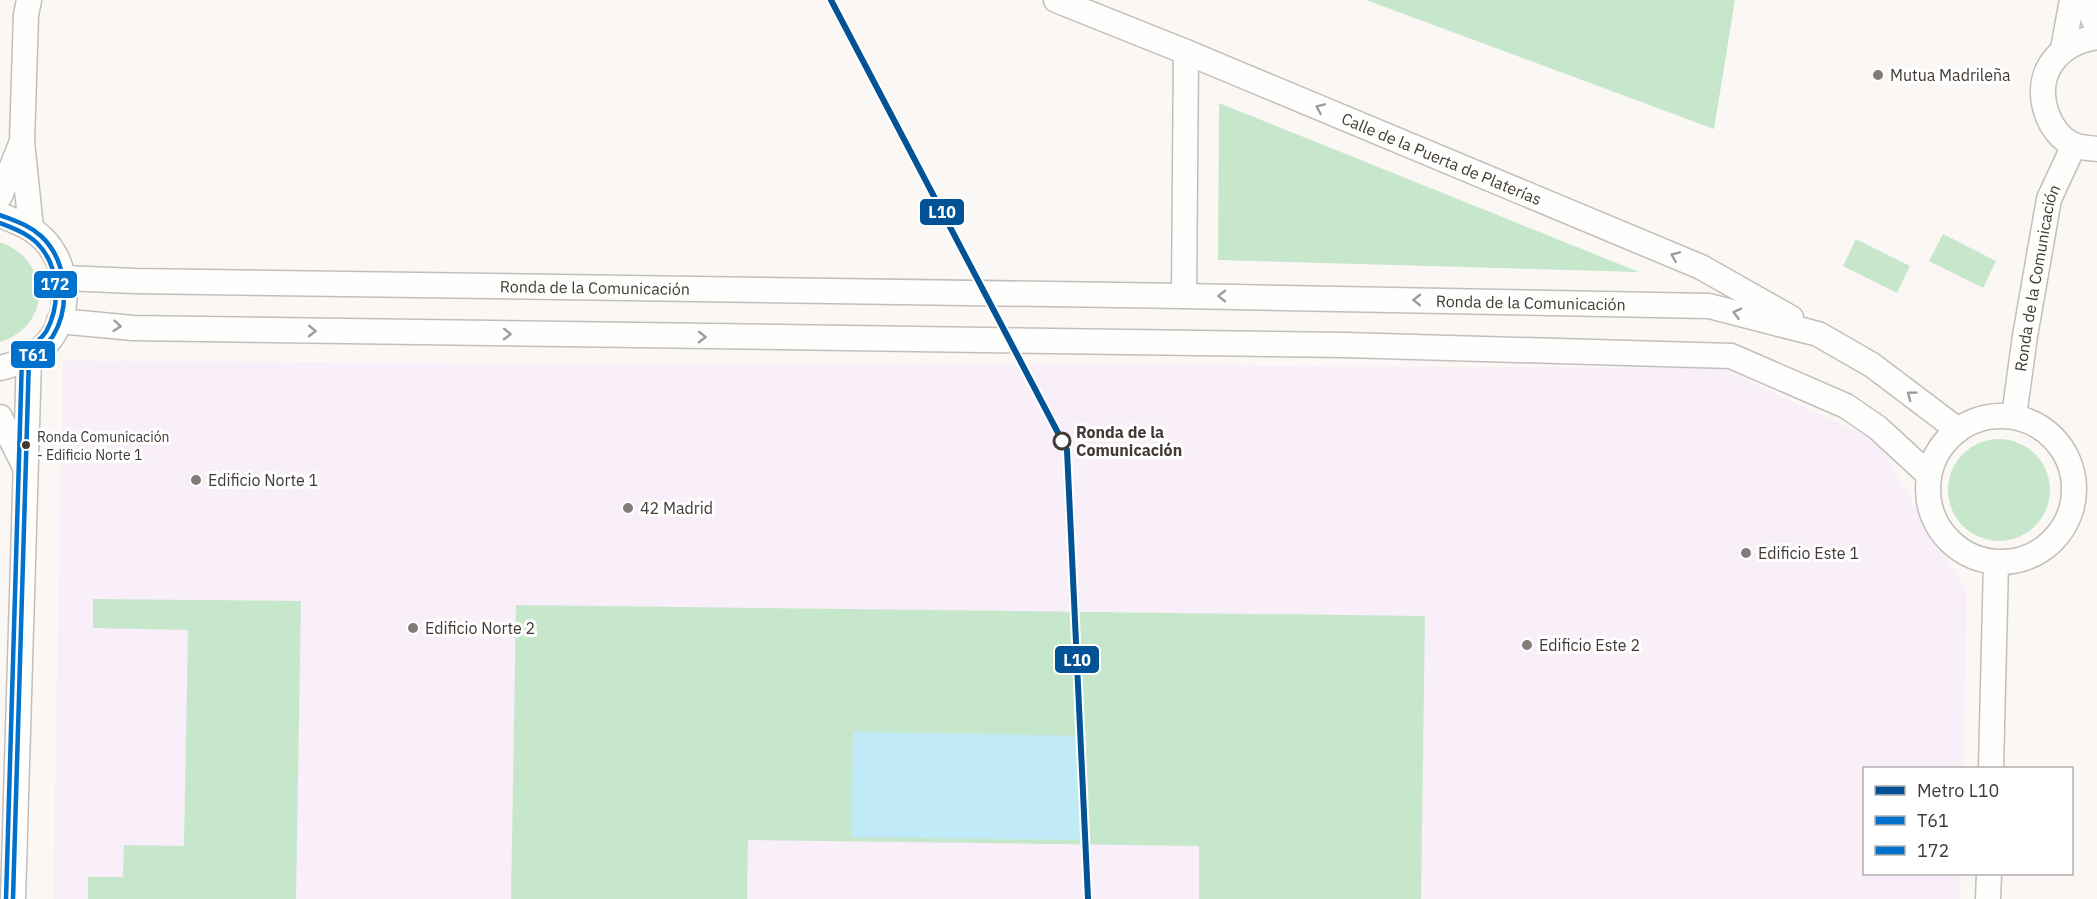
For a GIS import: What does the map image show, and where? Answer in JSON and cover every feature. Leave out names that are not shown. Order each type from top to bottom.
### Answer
[{"type":"street","points":[[29,0],[26,15],[22,142],[31,228]]},
{"type":"street","name":"Calle de la Puerta de Platerías","points":[[1056,0],[1701,267],[1818,334]]},
{"type":"street","points":[[2063,49],[2072,0]]},
{"type":"street","points":[[2085,0],[2097,27]]},
{"type":"street","points":[[2085,147],[2051,126],[2042,98],[2045,72],[2063,49],[2080,39],[2097,37]]},
{"type":"street","points":[[1184,296],[1186,52]]},
{"type":"street","points":[[0,196],[22,142]]},
{"type":"street","name":"Ronda de la Comunicación","points":[[2014,417],[2025,336],[2049,199],[2085,147]]},
{"type":"street","points":[[0,215],[31,228],[48,243],[64,278],[64,300],[59,321],[51,339],[29,358],[0,368]]},
{"type":"street","name":"Ronda de la Comunicación","points":[[64,278],[1709,306],[1818,334],[1872,365],[1958,430]]},
{"type":"street","points":[[59,321],[133,328],[1345,345],[1731,356],[1846,406],[1878,428],[1929,475]]},
{"type":"street","points":[[13,899],[29,358]]},
{"type":"street","points":[[1995,416],[2014,417],[2038,425],[2057,441],[2070,462],[2076,486],[2072,511],[2061,533],[2055,539],[2043,550],[2020,561],[1996,563],[1972,557],[1951,543],[1936,524],[1928,500],[1929,475],[1935,458],[1945,442],[1958,430],[1975,420],[1995,416]]},
{"type":"street","points":[[0,417],[27,470]]},
{"type":"street","points":[[1991,767],[1996,563]]},
{"type":"street","points":[[1988,899],[1989,875]]},
{"type":"shaded area","points":[[63,361],[1720,368],[1876,440],[1967,593],[1963,767],[1863,767],[1863,875],[1961,875],[1960,899],[53,899]]},
{"type":"green space","points":[[1366,0],[1735,0],[1714,129]]},
{"type":"green space","points":[[1219,103],[1639,272],[1218,260]]},
{"type":"green space","points":[[1943,234],[1996,261],[1983,288],[1929,261]]},
{"type":"green space","points":[[1856,239],[1910,266],[1897,293],[1843,266]]},
{"type":"green space","points":[[0,242],[17,251],[29,263],[36,277],[39,293],[37,308],[30,322],[17,334],[0,342]]},
{"type":"green space","points":[[1999,439],[2019,443],[2035,454],[2046,470],[2050,490],[2046,510],[2035,526],[2019,537],[1999,541],[1979,537],[1963,526],[1952,510],[1948,490],[1952,470],[1963,454],[1979,443]]},
{"type":"green space","points":[[93,599],[301,601],[296,899],[88,899],[88,877],[123,877],[124,845],[184,846],[188,630],[93,628]]},
{"type":"green space","points":[[516,605],[1425,616],[1421,899],[1199,899],[1199,846],[748,840],[747,899],[511,899]]},
{"type":"water","points":[[853,732],[1085,736],[1083,840],[851,837]]},
{"type":"metro line","name":"L10","points":[[831,0],[1067,450],[1088,899]]},
{"type":"transit line","name":"T61","points":[[0,215],[32,229],[41,236],[50,246],[56,258],[64,284],[59,324],[53,336],[29,358],[13,899]]},
{"type":"transit line","name":"172","points":[[0,223],[29,236],[44,252],[54,273],[56,296],[47,330],[22,357],[6,899]]},
{"type":"place","name":"Mutua Madrileña","points":[[1878,75]]},
{"type":"place","name":"Ronda de la Comunicación","points":[[1062,441]]},
{"type":"place","name":"Ronda Comunicación - Edificio Norte 1","points":[[26,445]]},
{"type":"place","name":"Edificio Norte 1","points":[[196,480]]},
{"type":"place","name":"42 Madrid","points":[[628,508]]},
{"type":"place","name":"Edificio Este 1","points":[[1746,553]]},
{"type":"place","name":"Edificio Norte 2","points":[[413,628]]},
{"type":"place","name":"Edificio Este 2","points":[[1527,645]]}]
